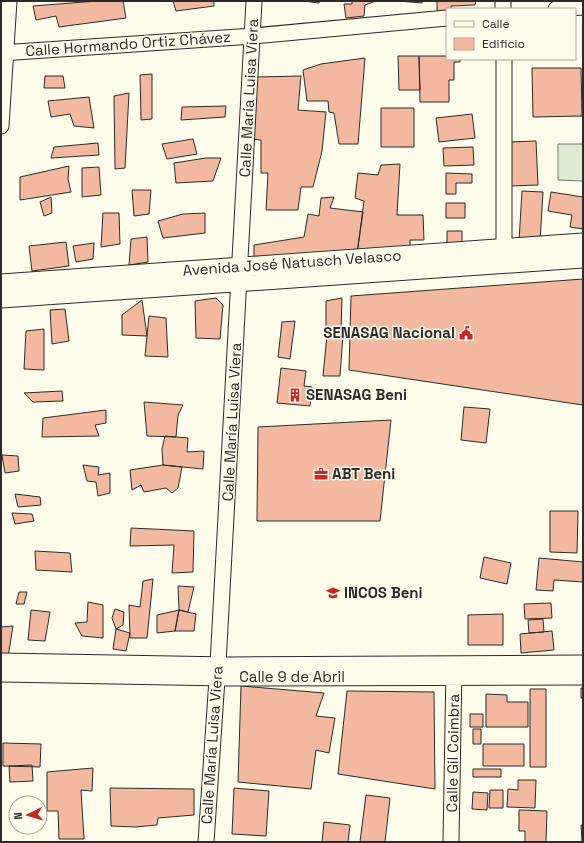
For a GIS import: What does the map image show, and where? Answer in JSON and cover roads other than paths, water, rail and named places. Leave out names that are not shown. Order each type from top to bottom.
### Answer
[{"type":"main road","name":"Avenida José Natusch Velasco","points":[[504,257],[583,243]]},
{"type":"main road","name":"Avenida José Natusch Velasco","points":[[1,284],[240,274],[504,257],[583,258]]},
{"type":"main road","name":"Avenida José Natusch Velasco","points":[[1,298],[240,274]]},
{"type":"street","points":[[1,126],[3,52],[9,1]]},
{"type":"street","name":"Calle María Luisa Viera","points":[[206,842],[240,274],[254,1]]},
{"type":"street","points":[[570,8],[583,7]]},
{"type":"street","name":"Calle Hormando Ortiz Chávez","points":[[3,52],[253,36],[446,18]]},
{"type":"street","points":[[504,60],[504,257]]},
{"type":"street","name":"Calle 9 de Abril","points":[[1,661],[217,671]]},
{"type":"street","name":"Calle 9 de Abril","points":[[1,674],[454,670],[583,663]]},
{"type":"street","name":"Calle 9 de Abril","points":[[454,670],[583,677]]},
{"type":"street","name":"Calle Gil Coimbra","points":[[451,842],[454,670]]},
{"type":"place","name":"SENASAG Nacional","points":[[466,333]]},
{"type":"place","name":"SENASAG Beni","points":[[295,395]]},
{"type":"place","name":"ABT Beni","points":[[321,474]]},
{"type":"place","name":"INCOS Beni","points":[[333,593]]}]
